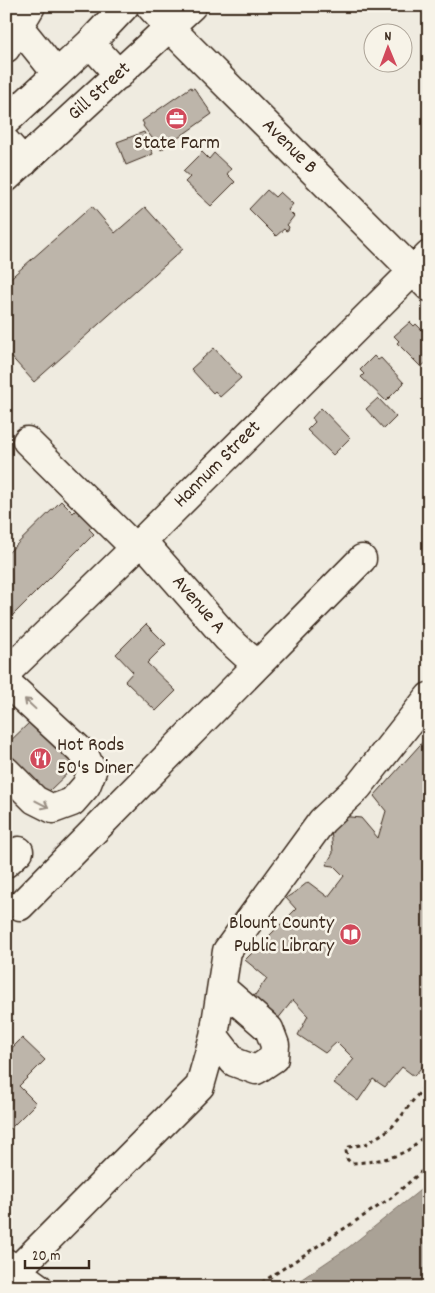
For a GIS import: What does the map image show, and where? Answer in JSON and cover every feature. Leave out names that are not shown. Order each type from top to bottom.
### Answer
[{"type":"street","name":"Gill Street","points":[[12,161],[119,75],[192,6]]},
{"type":"street","name":"Avenue B","points":[[137,7],[170,28],[424,271]]},
{"type":"street","points":[[6,121],[90,43],[137,7]]},
{"type":"street","points":[[19,27],[56,74]]},
{"type":"street","points":[[90,43],[119,75]]},
{"type":"street","name":"Hannum Street","points":[[6,673],[424,271]]},
{"type":"street","name":"Avenue A","points":[[27,441],[138,544],[227,638],[257,665]]},
{"type":"street","points":[[20,906],[362,559]]},
{"type":"street","points":[[6,682],[84,754],[92,771],[86,786],[72,802],[53,809],[35,800],[6,771]]},
{"type":"street","points":[[20,1274],[200,1086],[214,1036],[228,951],[322,821],[358,787],[429,698]]},
{"type":"street","points":[[214,1036],[234,1062],[256,1070],[274,1058],[275,1045],[269,1030],[222,988]]},
{"type":"path","points":[[429,1081],[390,1128],[366,1144],[349,1147],[346,1150],[347,1159],[351,1162],[370,1162],[392,1157],[408,1149],[429,1132]]},
{"type":"path","points":[[256,1287],[391,1198],[429,1165]]},
{"type":"shaded area","points":[[429,1183],[429,1287],[290,1287],[349,1247]]},
{"type":"building","name":"State Farm","points":[[191,87],[192,89],[194,88],[212,114],[161,150],[143,126],[142,121]]},
{"type":"building","points":[[144,132],[153,154],[126,165],[117,142]]},
{"type":"building","points":[[202,152],[209,159],[214,153],[231,169],[227,174],[235,182],[211,206],[185,182],[190,177],[183,171]]},
{"type":"building","points":[[267,190],[275,197],[280,192],[293,204],[288,210],[294,216],[287,225],[289,227],[288,230],[284,229],[276,236],[249,209]]},
{"type":"building","points":[[92,206],[115,233],[145,207],[183,249],[34,382],[6,351],[6,282]]},
{"type":"building","points":[[410,322],[414,326],[416,324],[429,337],[429,360],[421,367],[397,343],[399,341],[394,336]]},
{"type":"building","points":[[214,348],[241,378],[220,397],[215,391],[213,393],[191,369]]},
{"type":"building","points":[[374,356],[378,360],[381,358],[404,383],[386,401],[361,377],[364,374],[360,370]]},
{"type":"building","points":[[378,398],[396,417],[384,429],[366,409]]},
{"type":"building","points":[[321,408],[350,438],[333,455],[307,430],[315,422],[312,418]]},
{"type":"building","points":[[61,501],[73,513],[79,507],[95,524],[89,529],[94,534],[7,621],[6,555]]},
{"type":"building","points":[[146,624],[166,644],[147,663],[176,691],[156,711],[125,681],[133,672],[116,654]]},
{"type":"building","name":"Hot Rods 50's Diner","points":[[31,721],[75,766],[48,792],[6,750],[6,745]]},
{"type":"building","name":"Blount County Public Library","points":[[428,736],[429,1059],[414,1076],[402,1067],[385,1087],[373,1079],[358,1101],[334,1083],[354,1059],[337,1042],[325,1053],[298,1035],[308,1016],[293,1000],[273,1025],[248,1005],[267,978],[245,960],[296,909],[286,898],[308,882],[328,897],[344,876],[334,866],[326,865],[333,853],[331,828],[340,816],[361,818],[378,838],[386,811],[374,796]]},
{"type":"building","points":[[22,1038],[45,1060],[19,1086],[36,1103],[6,1133],[6,1054]]},
{"type":"place","name":"State Farm","points":[[177,118]]},
{"type":"place","name":"Hot Rods 50's Diner","points":[[41,758]]},
{"type":"place","name":"Blount County Public Library","points":[[350,935]]}]
